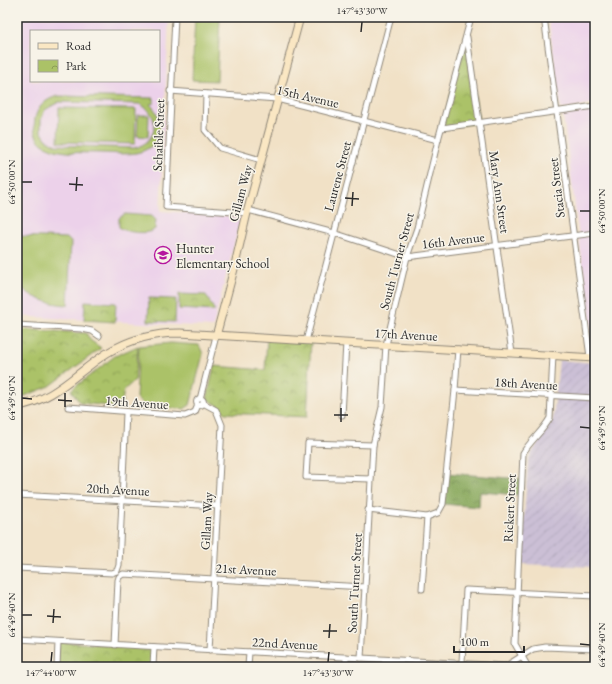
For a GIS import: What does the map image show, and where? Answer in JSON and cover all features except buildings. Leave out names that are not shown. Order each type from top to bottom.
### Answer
[{"type":"street","name":"Schaible Street","points":[[166,207],[170,91],[175,17]]},
{"type":"street","name":"Gillam Way","points":[[210,650],[222,423],[216,410],[200,402],[234,269],[247,211],[300,17]]},
{"type":"street","name":"Laurene Street","points":[[306,341],[391,17]]},
{"type":"street","name":"South Turner Street","points":[[361,658],[368,510],[373,445],[382,407],[386,345],[407,257],[417,228],[438,140],[471,17]]},
{"type":"street","name":"Stacia Street","points":[[544,17],[558,112],[573,235],[593,357]]},
{"type":"street","name":"Mary Ann Street","points":[[466,35],[512,353]]},
{"type":"street","name":"15th Avenue","points":[[170,91],[277,98],[438,140]]},
{"type":"street","points":[[206,94],[205,130],[220,148],[261,160]]},
{"type":"street","points":[[442,128],[595,106]]},
{"type":"street","name":"16th Avenue","points":[[166,207],[247,211],[334,232],[407,257],[595,233]]},
{"type":"street","points":[[17,325],[84,329],[92,331],[99,336]]},
{"type":"street","name":"17th Avenue","points":[[17,406],[32,402],[56,391],[106,354],[136,339],[167,333],[593,357]]},
{"type":"street","points":[[342,415],[346,343]]},
{"type":"street","points":[[368,510],[427,517],[438,513],[443,504],[458,349]]},
{"type":"street","name":"Rickert Street","points":[[528,667],[515,644],[523,453],[530,441],[545,427],[550,418],[553,355]]},
{"type":"street","name":"18th Avenue","points":[[455,390],[595,398]]},
{"type":"street","name":"19th Avenue","points":[[68,407],[126,413],[187,416],[195,412],[200,402]]},
{"type":"street","points":[[17,568],[112,573],[117,571],[119,565],[126,413]]},
{"type":"street","points":[[371,479],[306,477],[308,443],[373,445]]},
{"type":"street","name":"20th Avenue","points":[[17,495],[218,506]]},
{"type":"street","points":[[422,589],[427,517]]},
{"type":"street","name":"21st Avenue","points":[[115,645],[119,576],[127,574],[365,587]]},
{"type":"street","points":[[462,662],[466,590],[595,596]]},
{"type":"street","name":"22nd Avenue","points":[[17,639],[346,657],[440,664],[462,662],[506,666],[533,649],[545,647],[595,649]]},
{"type":"street","points":[[57,667],[58,642]]},
{"type":"street","points":[[153,667],[154,647]]},
{"type":"street","points":[[248,667],[249,652]]},
{"type":"street","points":[[346,657],[346,667]]},
{"type":"shaded area","points":[[17,17],[169,17],[160,211],[241,217],[213,327],[17,316]]},
{"type":"shaded area","points":[[548,17],[595,17],[595,103],[561,109]]},
{"type":"shaded area","points":[[595,109],[595,351],[594,351],[563,115]]},
{"type":"shaded area","points":[[559,360],[595,363],[595,567],[521,564],[528,459],[553,419]]},
{"type":"green space","points":[[195,17],[220,18],[217,81],[192,80]]},
{"type":"green space","points":[[466,35],[479,123],[442,128]]},
{"type":"green space","points":[[54,97],[154,98],[154,103],[150,104],[155,110],[160,123],[158,136],[150,147],[138,153],[79,153],[56,150],[46,146],[39,140],[35,131],[35,118],[38,110],[46,101]],"holes":[[[59,102],[139,104],[151,114],[154,121],[154,128],[152,135],[148,140],[142,145],[134,148],[56,145],[47,140],[41,131],[41,120],[45,110]]]},
{"type":"green space","points":[[59,108],[136,109],[135,144],[58,142]]},
{"type":"green space","points":[[138,115],[149,115],[148,137],[137,136]]},
{"type":"green space","points":[[125,214],[152,216],[156,220],[155,229],[143,233],[126,231],[122,229],[119,227],[119,218]]},
{"type":"green space","points":[[17,236],[67,238],[71,242],[68,305],[47,302],[40,299],[28,293],[17,283]]},
{"type":"green space","points":[[179,294],[206,295],[215,311],[179,309]]},
{"type":"green space","points":[[149,298],[176,299],[175,322],[148,321]]},
{"type":"green space","points":[[85,301],[116,303],[115,322],[84,320]]},
{"type":"green space","points":[[17,329],[86,333],[90,340],[101,348],[50,386],[17,399]]},
{"type":"green space","points":[[267,339],[311,341],[307,417],[225,413],[219,406],[207,399],[214,366],[265,370]]},
{"type":"green space","points":[[171,343],[199,345],[203,354],[190,405],[184,409],[144,406],[136,398],[139,346]]},
{"type":"green space","points":[[138,346],[135,380],[124,390],[121,407],[80,403],[71,390],[115,356]]},
{"type":"green space","points":[[446,473],[522,479],[521,495],[480,492],[479,507],[443,504]]},
{"type":"green space","points":[[58,642],[154,647],[153,667],[57,667]]},
{"type":"place","name":"Hunter Elementary School","points":[[163,255]]}]
